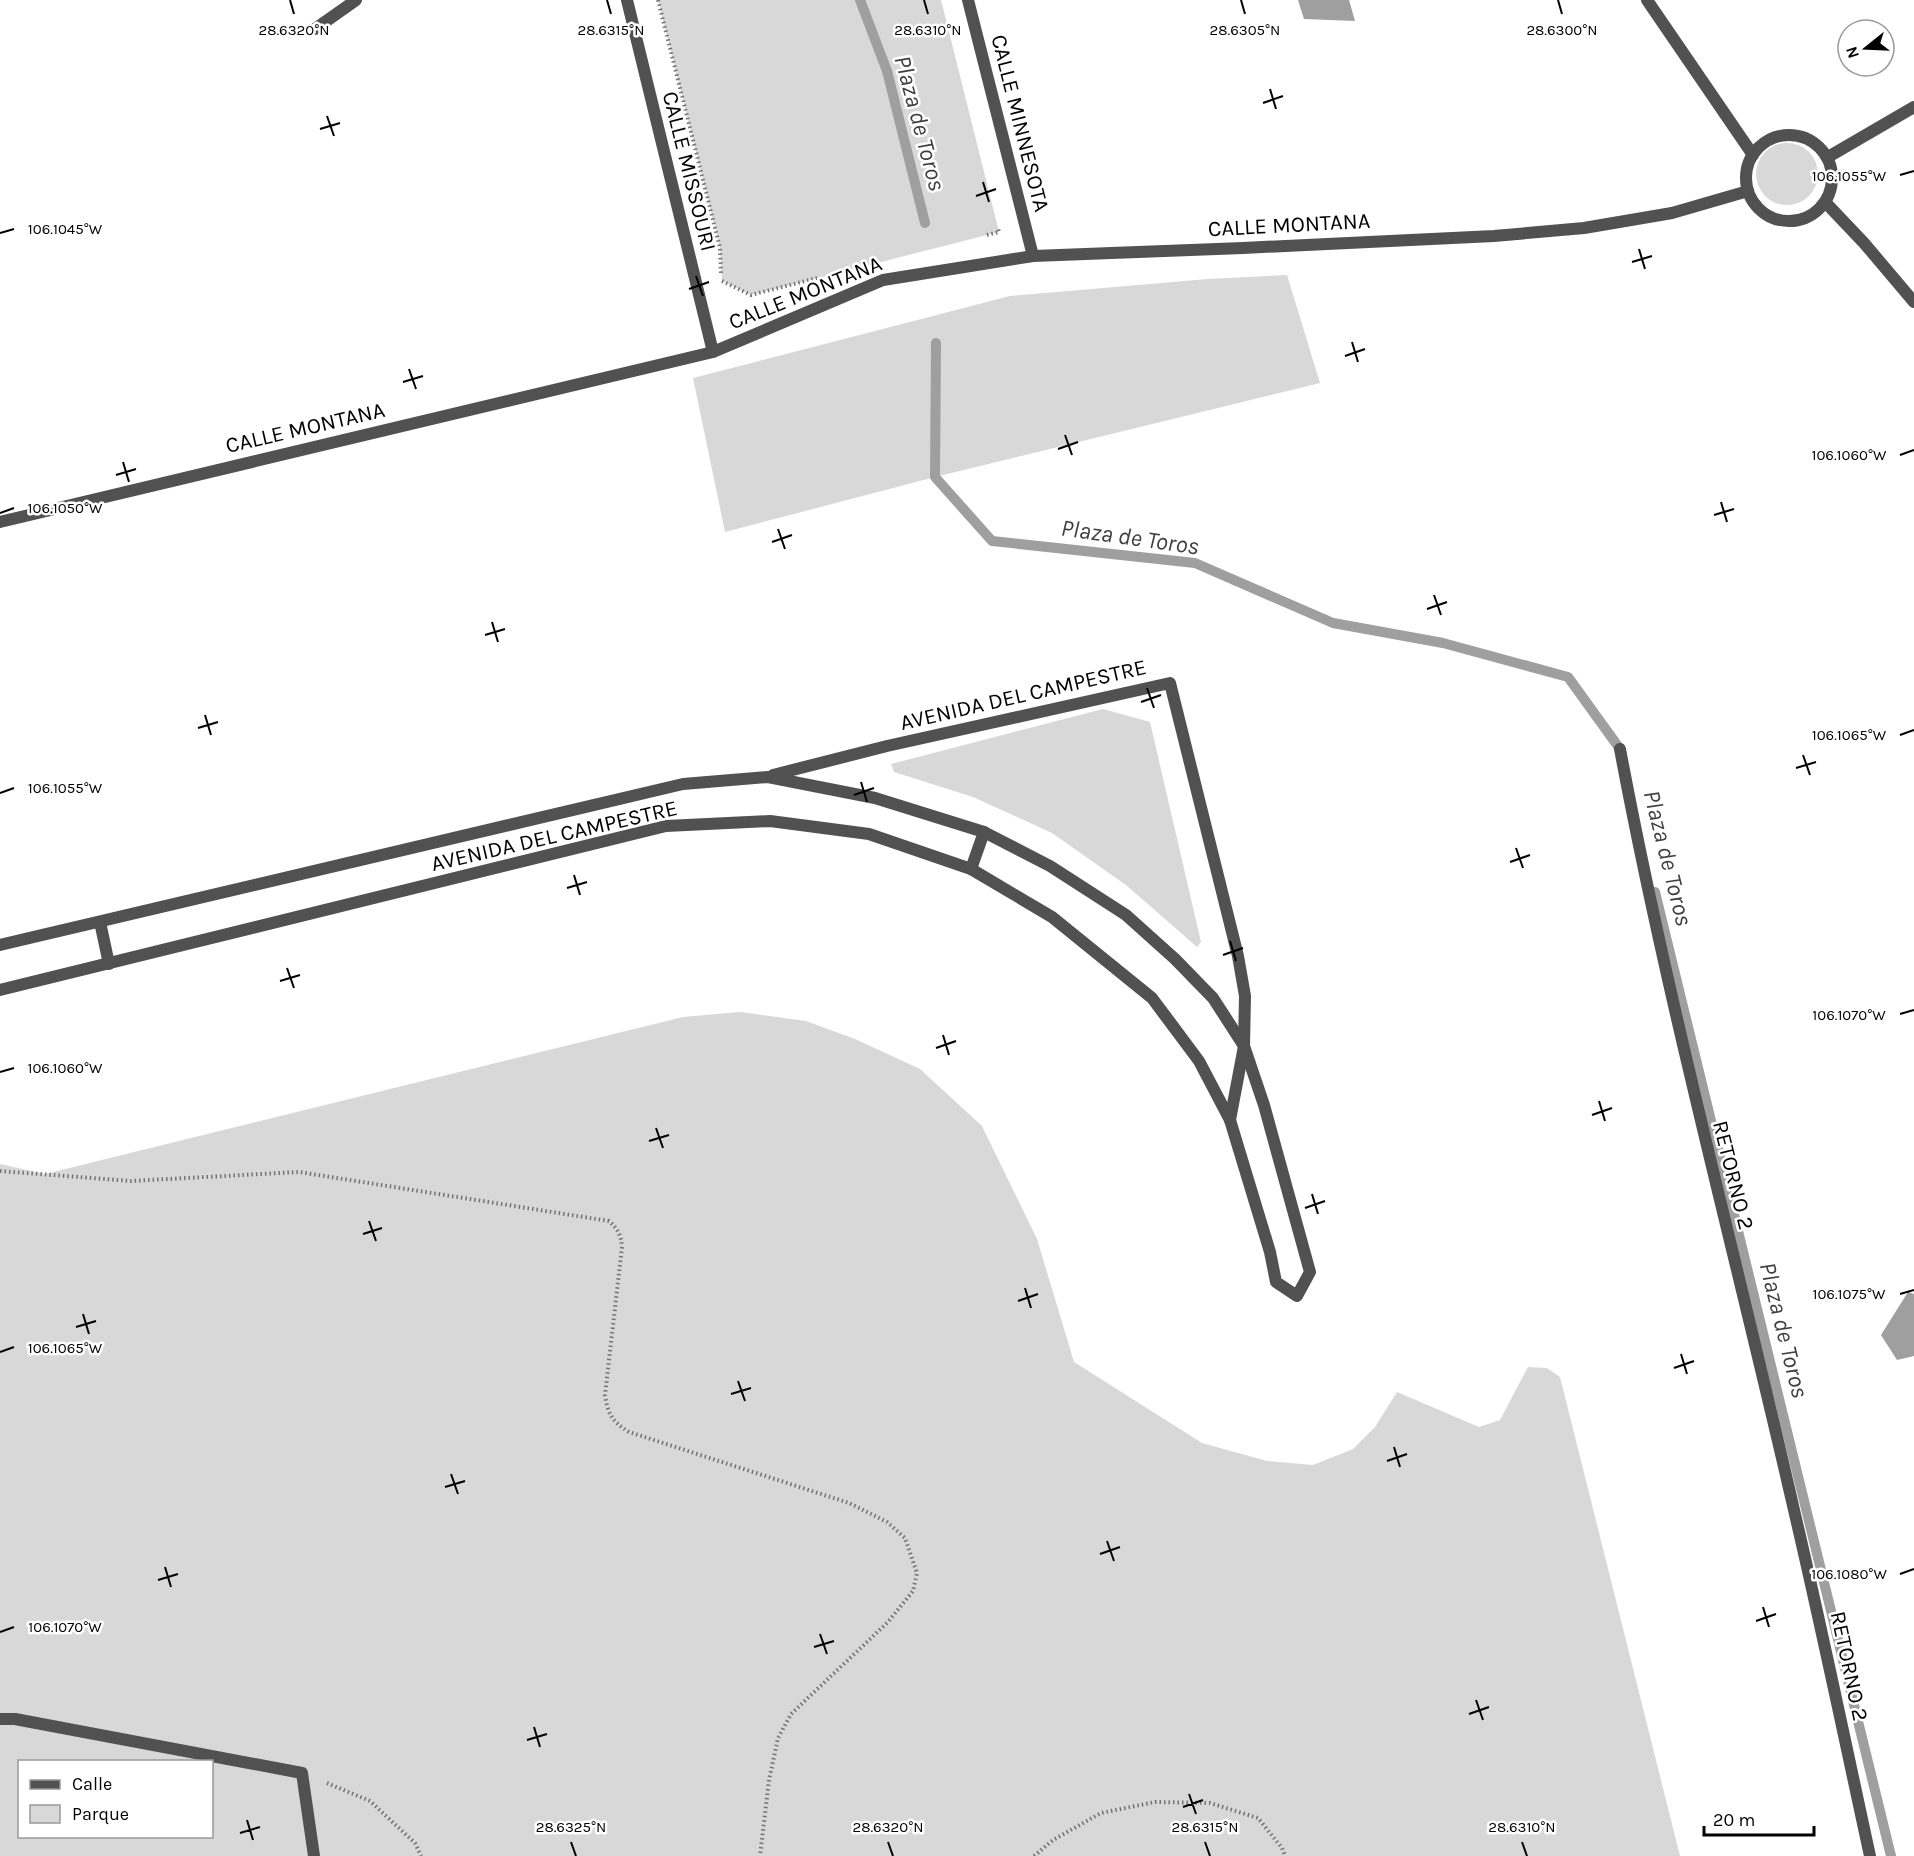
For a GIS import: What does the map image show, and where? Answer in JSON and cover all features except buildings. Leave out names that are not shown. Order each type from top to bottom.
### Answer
[{"type":"street","points":[[315,28],[356,0]]},
{"type":"street","name":"CALLE MISSOURI","points":[[627,0],[713,352]]},
{"type":"street","name":"CALLE MINNESOTA","points":[[968,0],[1033,256]]},
{"type":"street","points":[[1647,0],[1753,155]]},
{"type":"street","points":[[1828,157],[1914,107]]},
{"type":"street","points":[[1790,135],[1805,138],[1818,146],[1828,157],[1833,180],[1831,192],[1826,203],[1816,213],[1804,220],[1790,222],[1776,220],[1763,213],[1754,203],[1748,191],[1746,178],[1753,155],[1763,144],[1776,137],[1790,135]]},
{"type":"street","name":"CALLE MONTANA","points":[[0,522],[713,352],[883,280],[1033,256],[1494,236],[1584,228],[1672,213],[1748,191]]},
{"type":"street","points":[[1826,203],[1864,243],[1914,302]]},
{"type":"street","name":"AVENIDA DEL CAMPESTRE","points":[[0,945],[683,784],[768,777],[887,746],[1170,683],[1238,956],[1245,996],[1244,1046],[1230,1120]]},
{"type":"street","name":"RETORNO 2","points":[[1620,749],[1645,881],[1705,1144],[1794,1510],[1870,1856]]},
{"type":"street","name":"AVENIDA DEL CAMPESTRE","points":[[0,990],[666,826],[770,822],[869,834],[971,869],[1052,917],[1152,998],[1199,1061],[1230,1120],[1270,1251],[1276,1282],[1297,1296],[1310,1272],[1264,1105],[1244,1046],[1212,998],[1175,959],[1126,915],[1050,866],[984,832],[875,798],[768,777]]},
{"type":"street","points":[[971,869],[984,832]]},
{"type":"street","points":[[100,922],[109,964]]},
{"type":"street","points":[[0,1719],[26,1721],[302,1773],[314,1856]]},
{"type":"path","points":[[658,0],[720,248],[722,280],[751,295],[819,278]]},
{"type":"path","points":[[976,238],[999,232],[996,221]]},
{"type":"path","points":[[0,1171],[131,1181],[299,1172],[609,1221],[616,1227],[621,1237],[622,1247],[605,1395],[607,1411],[616,1424],[629,1432],[849,1503],[887,1521],[905,1538],[917,1573],[913,1591],[888,1622],[816,1688],[791,1714],[782,1730],[778,1738],[769,1780],[760,1856]]},
{"type":"path","points":[[302,1773],[370,1801],[415,1843],[421,1856]]},
{"type":"path","points":[[1034,1856],[1053,1840],[1101,1813],[1155,1802],[1210,1803],[1258,1818],[1282,1848],[1285,1856]]},
{"type":"green space","points":[[658,0],[941,0],[999,232],[751,295],[722,281],[720,248]]},
{"type":"green space","points":[[1787,143],[1799,145],[1809,152],[1816,162],[1818,174],[1816,186],[1809,196],[1799,203],[1787,205],[1775,203],[1765,196],[1758,186],[1756,174],[1758,162],[1765,152],[1775,145]]},
{"type":"green space","points":[[1287,275],[1320,383],[935,477],[725,532],[693,378],[1010,296],[1208,279]]},
{"type":"green space","points":[[1103,709],[1150,722],[1201,942],[1197,947],[1126,885],[1052,833],[973,797],[894,772],[891,764]]},
{"type":"green space","points":[[740,1012],[806,1021],[855,1039],[920,1069],[982,1126],[1037,1239],[1074,1362],[1202,1443],[1267,1461],[1313,1465],[1353,1449],[1375,1427],[1397,1392],[1479,1427],[1500,1420],[1528,1367],[1547,1368],[1560,1377],[1680,1856],[0,1856],[0,1164],[45,1174],[683,1017]]},
{"type":"shaded area","points":[[1298,0],[1349,0],[1355,21],[1304,19]]},
{"type":"shaded area","points":[[1908,1292],[1914,1294],[1914,1356],[1897,1360],[1881,1335]]},
{"type":"waterway","name":"Plaza de Toros","points":[[860,0],[887,71],[925,223]]},
{"type":"waterway","name":"Plaza de Toros","points":[[936,343],[935,477],[992,541],[1195,563],[1333,623],[1443,643],[1568,677],[1620,749],[1622,757]]},
{"type":"waterway","name":"Plaza de Toros","points":[[1655,892],[1891,1856]]}]
